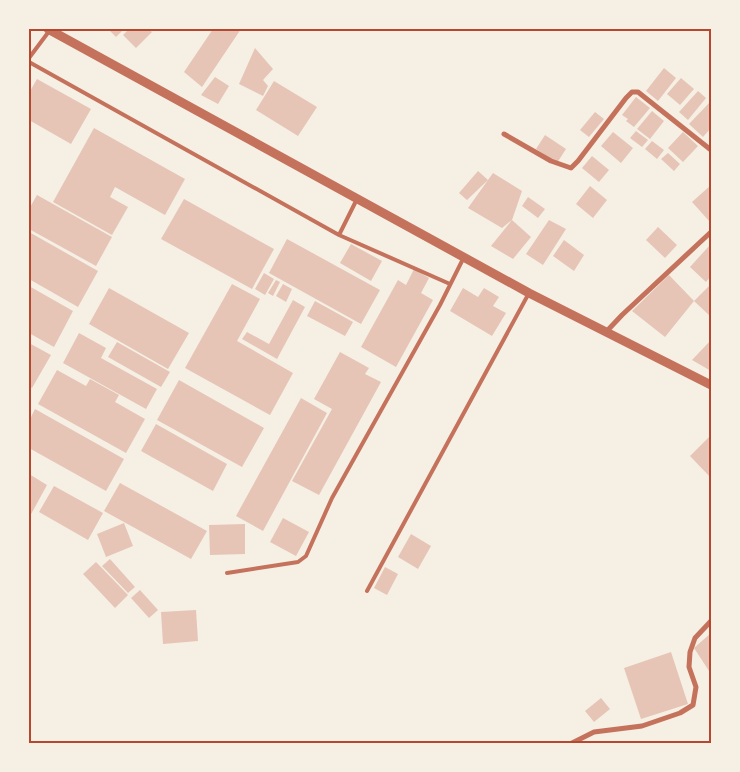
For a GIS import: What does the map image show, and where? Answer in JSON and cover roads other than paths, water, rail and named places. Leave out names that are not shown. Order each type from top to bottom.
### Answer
[{"type":"street","points":[[52,30],[529,293],[711,385]]},
{"type":"street","points":[[504,134],[551,161],[570,168],[578,161],[626,98],[632,92],[638,92],[711,150]]},
{"type":"street","points":[[606,333],[622,315],[711,232]]},
{"type":"street","points":[[572,743],[594,732],[642,726],[680,714],[694,705],[696,687],[689,667],[690,652],[694,638],[711,621]]},
{"type":"lane","points":[[29,58],[52,30]]},
{"type":"lane","points":[[29,62],[339,235],[450,284]]},
{"type":"lane","points":[[339,235],[357,199]]},
{"type":"lane","points":[[228,573],[298,562],[306,556],[332,498],[464,257]]},
{"type":"lane","points":[[367,591],[529,293]]}]
